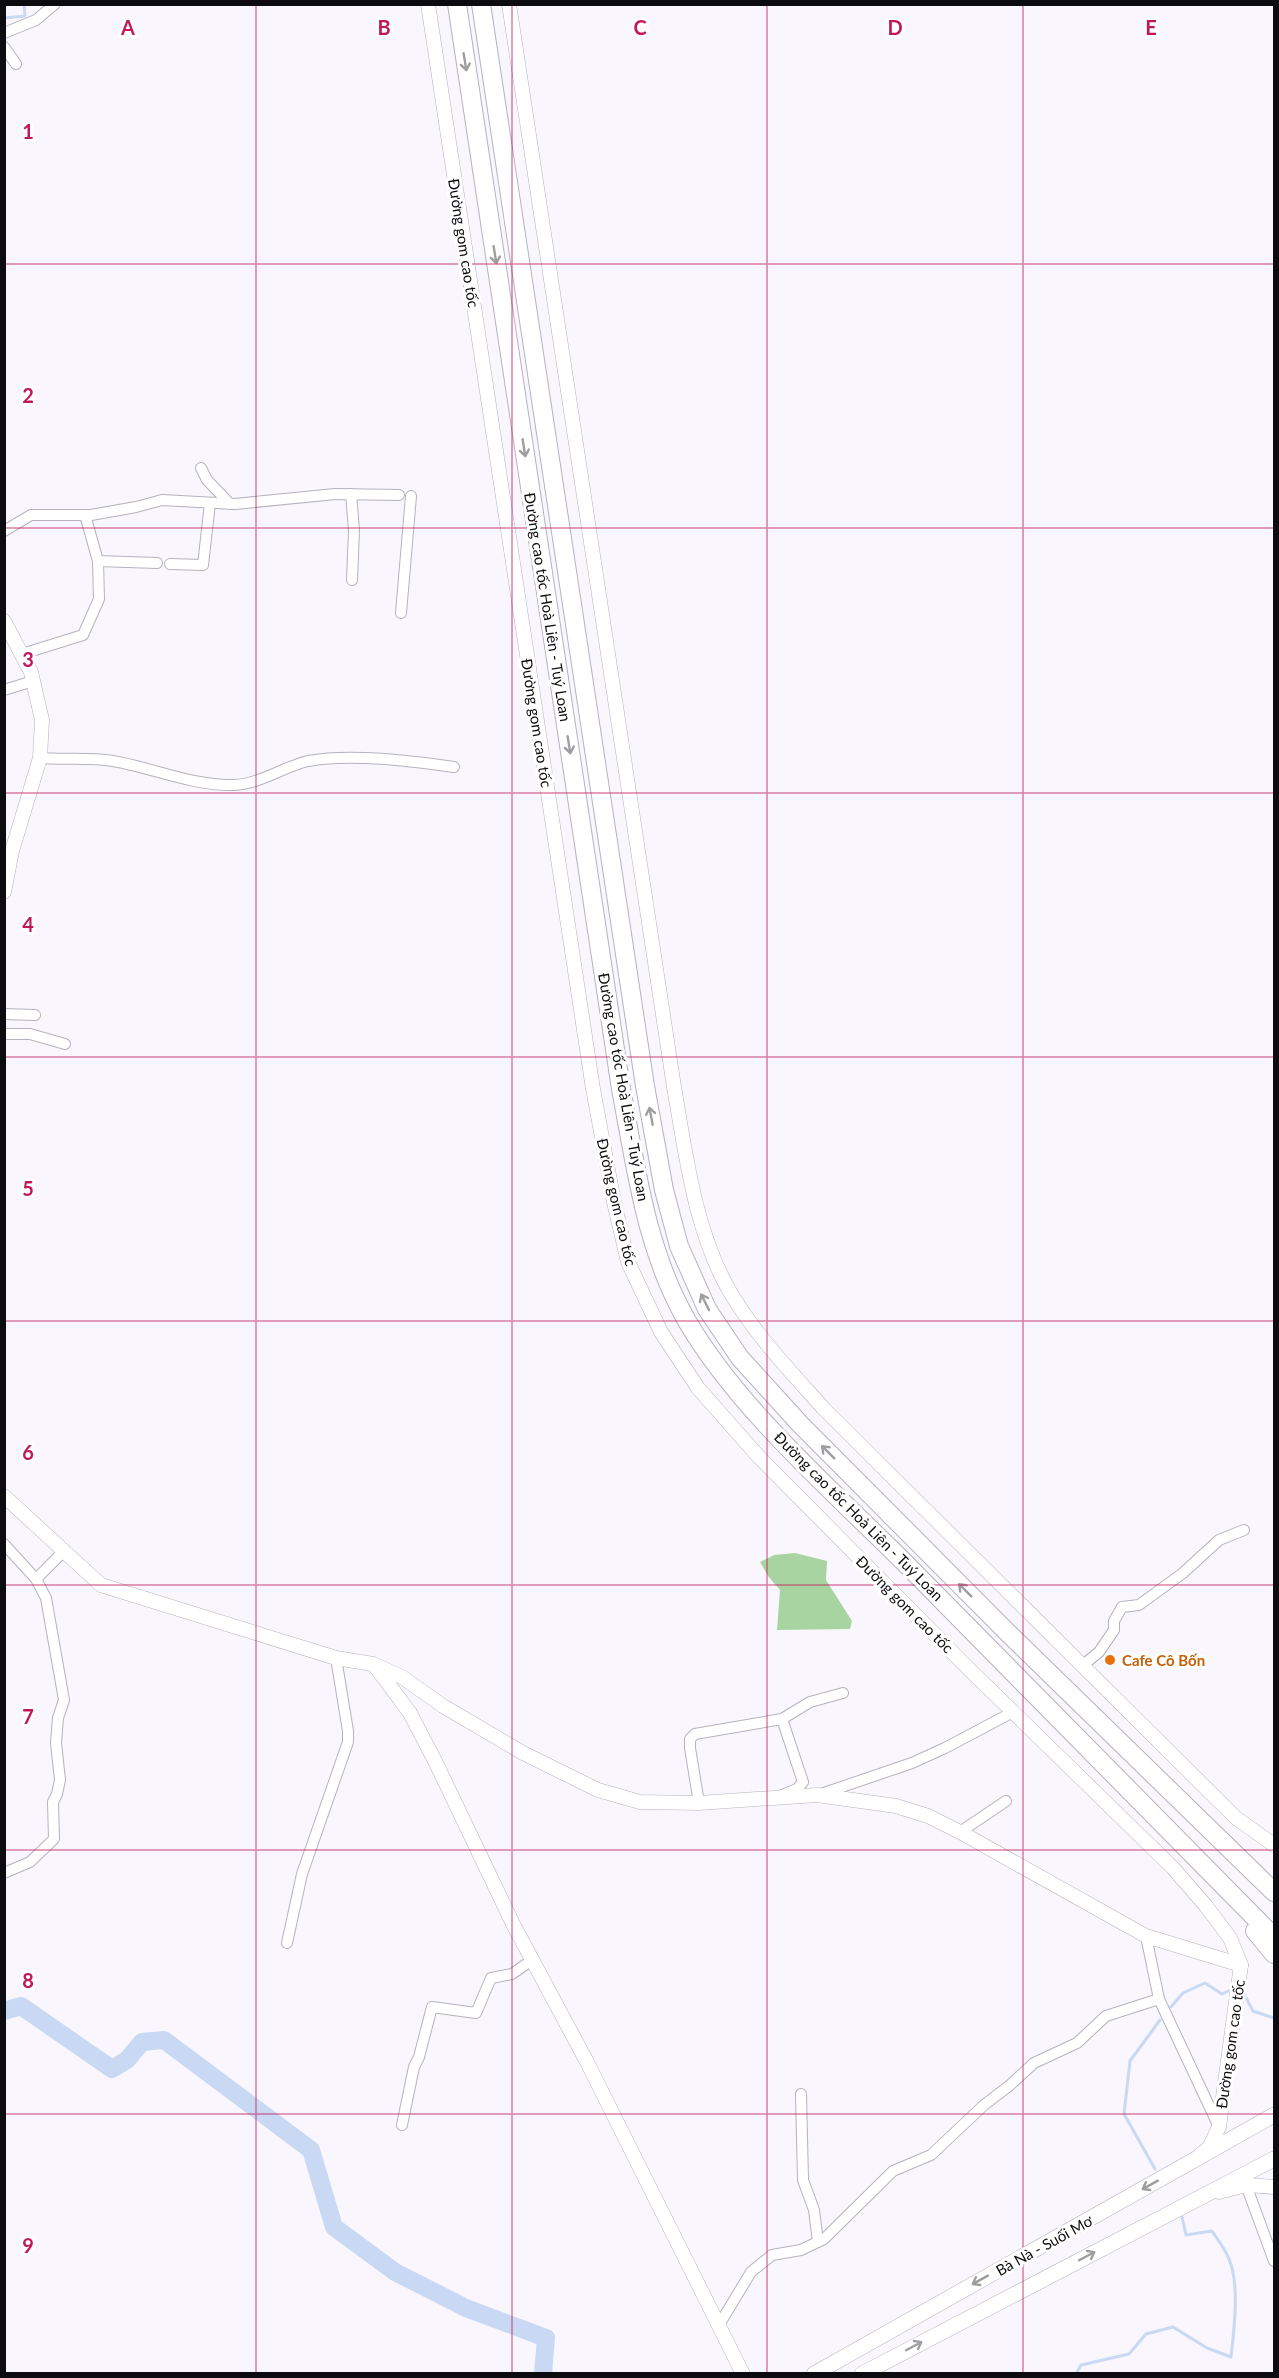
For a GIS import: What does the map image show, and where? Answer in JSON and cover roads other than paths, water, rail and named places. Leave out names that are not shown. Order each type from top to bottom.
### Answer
[{"type":"highway","name":"Đường cao tốc Hoà Liên - Tuý Loan","points":[[457,4],[621,1089],[641,1194],[657,1255],[686,1320],[722,1372],[782,1440],[1047,1704],[1275,1937]]},
{"type":"highway","name":"Đường cao tốc Hoà Liên - Tuý Loan","points":[[481,4],[645,1086],[664,1190],[679,1246],[707,1308],[740,1358],[800,1424],[1007,1632],[1275,1892]]},
{"type":"highway","points":[[1007,1632],[1275,1879]]},
{"type":"highway","points":[[1047,1704],[1275,1954]]},
{"type":"main road","name":"Đường gom cao tốc","points":[[428,4],[593,1089],[614,1202],[628,1262],[661,1332],[698,1388],[758,1456],[1013,1712],[1173,1868],[1230,1938],[1241,1965],[1219,2127],[1209,2148],[1188,2164]]},
{"type":"main road","points":[[509,4],[674,1087],[691,1185],[706,1239],[733,1298],[771,1349],[824,1409],[1236,1818],[1275,1845]]},
{"type":"main road","points":[[4,621],[31,672],[42,720],[40,758],[12,851],[4,892]]},
{"type":"main road","points":[[4,1496],[101,1585],[336,1658],[373,1664],[402,1677],[443,1706],[523,1752],[598,1790],[640,1802],[699,1803],[817,1795],[896,1806],[928,1816],[960,1832],[1063,1892],[1146,1936],[1241,1965]]},
{"type":"main road","points":[[373,1664],[410,1713],[532,1960],[585,2058],[743,2373]]},
{"type":"main road","points":[[410,1713],[408,1703],[411,1694],[426,1693]]},
{"type":"main road","name":"Bà Nà - Suối Mơ","points":[[814,2373],[1275,2115]]},
{"type":"main road","name":"Bà Nà - Suối Mơ","points":[[862,2373],[1275,2159]]},
{"type":"main road","points":[[1203,2196],[1246,2185],[1275,2187]]},
{"type":"street","points":[[4,33],[36,20],[55,4]]},
{"type":"street","points":[[4,47],[16,64]]},
{"type":"street","points":[[201,468],[207,480],[230,504]]},
{"type":"street","points":[[351,494],[354,530],[352,579]]},
{"type":"street","points":[[4,531],[31,515],[84,515],[136,507],[162,500],[230,504],[302,496],[399,495]]},
{"type":"street","points":[[401,613],[411,496]]},
{"type":"street","points":[[170,564],[203,565],[210,503]]},
{"type":"street","points":[[22,654],[83,635],[99,598],[98,561],[84,515]]},
{"type":"street","points":[[98,561],[157,563]]},
{"type":"street","points":[[4,690],[33,681]]},
{"type":"street","points":[[40,758],[109,760],[189,780],[234,784],[254,781],[297,764],[321,760],[404,760],[454,767]]},
{"type":"street","points":[[4,1014],[35,1015]]},
{"type":"street","points":[[4,1034],[30,1034],[65,1044]]},
{"type":"street","points":[[1082,1666],[1099,1652],[1114,1630],[1114,1621],[1122,1607],[1139,1605],[1183,1573],[1218,1540],[1244,1530]]},
{"type":"street","points":[[4,1544],[36,1579],[46,1598],[64,1700],[58,1718],[57,1743],[60,1780],[53,1802],[54,1839],[30,1862],[4,1873]]},
{"type":"street","points":[[36,1579],[63,1551]]},
{"type":"street","points":[[287,1943],[302,1874],[348,1742],[336,1658]]},
{"type":"street","points":[[699,1803],[690,1739],[695,1734],[718,1728],[782,1719],[810,1702],[843,1693]]},
{"type":"street","points":[[817,1795],[912,1763],[1013,1712]]},
{"type":"street","points":[[777,1798],[797,1789],[803,1782],[782,1719]]},
{"type":"street","points":[[960,1832],[1006,1801]]},
{"type":"street","points":[[1146,1936],[1159,1999],[1219,2127]]},
{"type":"street","points":[[402,2125],[414,2067],[419,2057],[432,2007],[476,2013],[491,1978],[512,1974],[532,1960]]},
{"type":"street","points":[[719,2325],[751,2272],[772,2255],[801,2250],[818,2242],[854,2212],[893,2171],[931,2155],[1034,2062],[1077,2043],[1106,2016],[1159,1999]]},
{"type":"street","points":[[801,2094],[804,2180],[814,2210],[818,2242]]},
{"type":"street","points":[[1246,2185],[1275,2261]]},
{"type":"waterway","points":[[4,18],[25,16],[24,4]]},
{"type":"waterway","points":[[1171,2007],[1183,1993],[1205,1983],[1222,1994],[1233,1989]]},
{"type":"waterway","points":[[1245,1996],[1253,2011],[1274,2018]]},
{"type":"waterway","points":[[4,2011],[21,2006],[112,2069],[127,2060],[142,2042],[164,2040],[311,2150],[334,2227],[395,2272],[466,2308],[546,2338],[543,2374]]},
{"type":"waterway","points":[[1155,2169],[1124,2114],[1130,2061],[1160,2020]]},
{"type":"waterway","points":[[1076,2374],[1081,2365],[1129,2354],[1146,2334],[1173,2327],[1207,2348],[1231,2357],[1235,2294],[1229,2259],[1212,2231],[1186,2235],[1182,2217]]},
{"type":"place","name":"Cafe Cô Bốn","points":[[1110,1660]]}]
